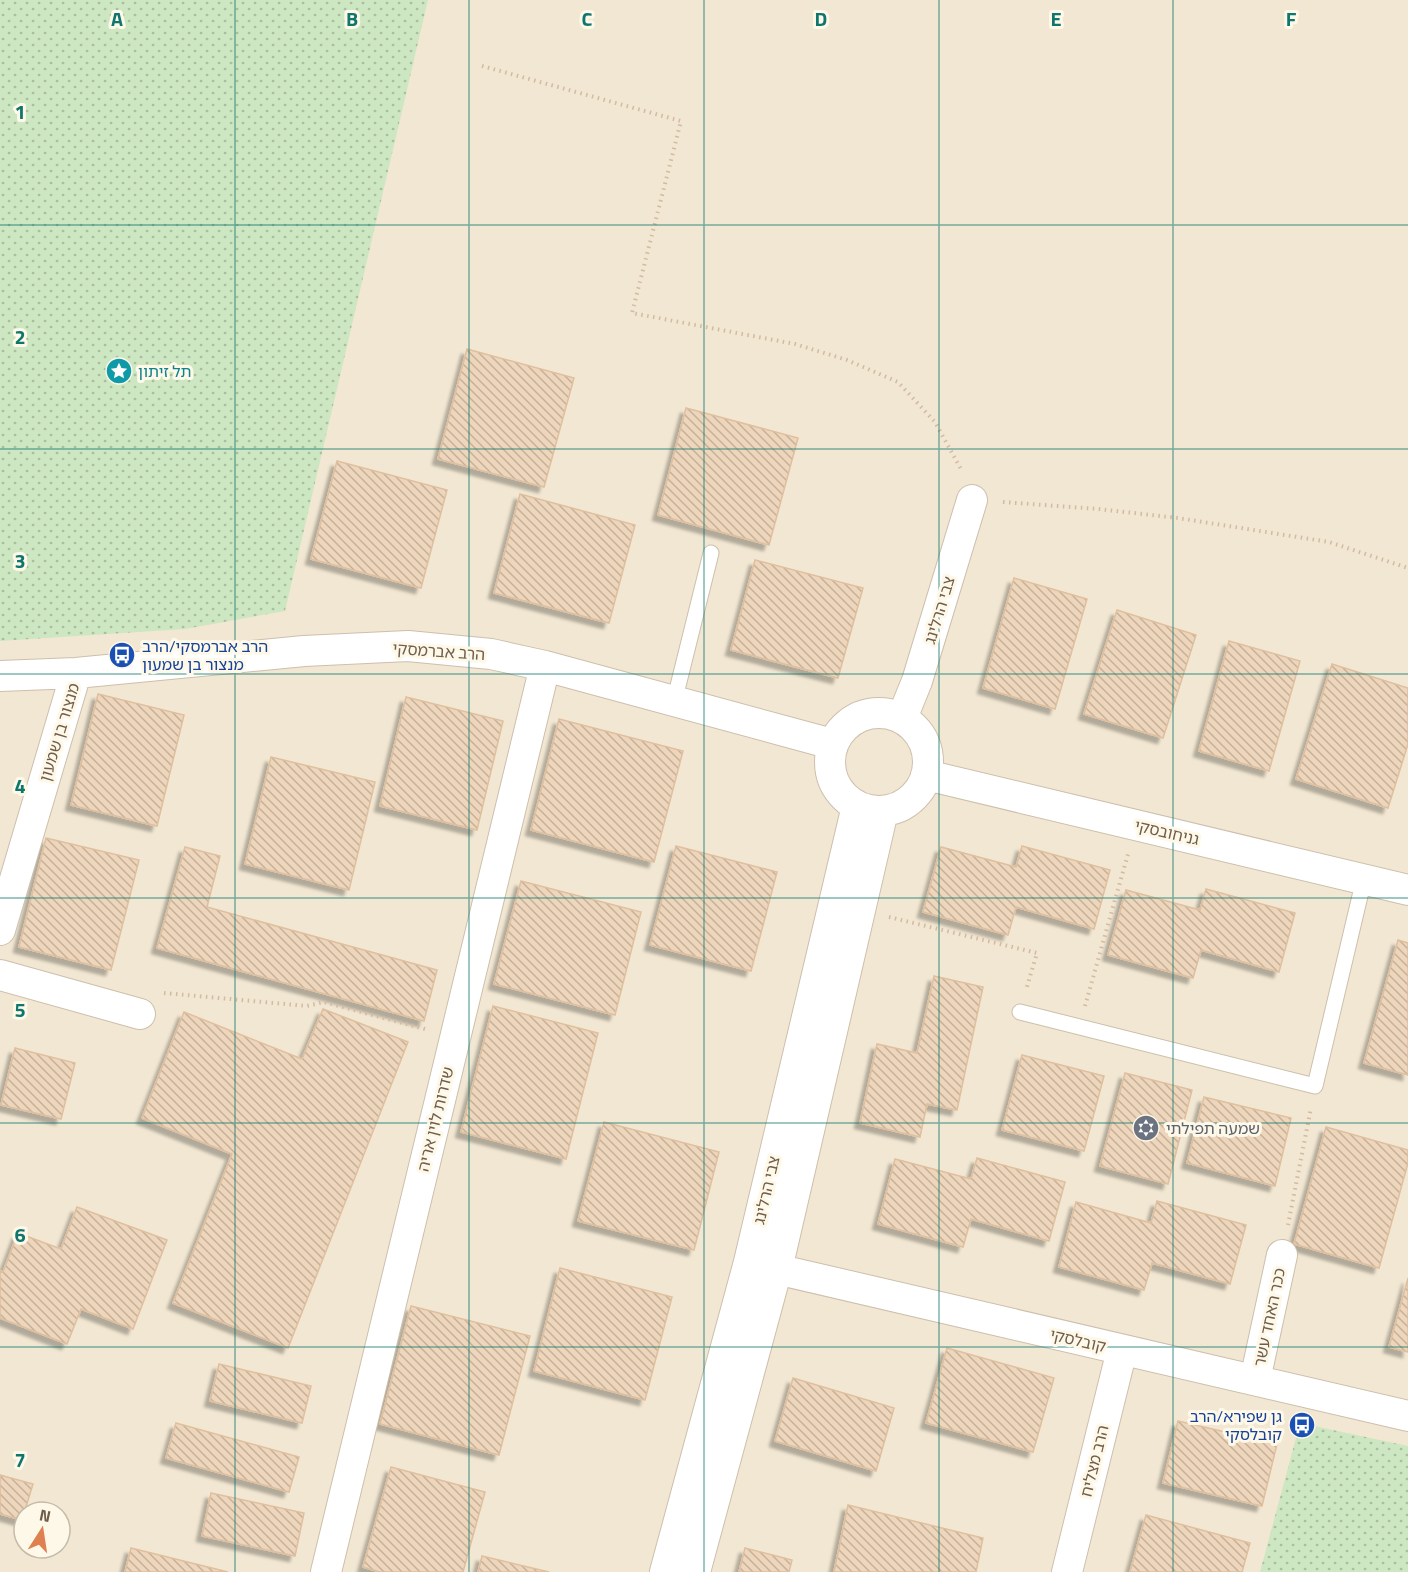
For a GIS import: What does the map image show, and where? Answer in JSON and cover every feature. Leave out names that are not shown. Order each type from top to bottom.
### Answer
[{"type":"street","name":"צבי הרלינג","points":[[902,718],[917,681],[972,500]]},
{"type":"street","name":"הרב אברמסקי","points":[[0,676],[76,673],[304,651],[408,646],[491,654],[545,666],[832,744]]},
{"type":"street","name":"שדרות לוין אריה","points":[[326,1572],[545,666]]},
{"type":"street","name":"מנצור בן שמעון","points":[[0,930],[76,673]]},
{"type":"street","points":[[886,713],[902,718],[915,729],[924,742],[928,758],[926,775],[920,789],[910,800],[897,808],[870,809],[845,798],[830,773],[829,758],[832,744],[841,730],[854,719],[870,714],[886,713]]},
{"type":"street","name":"גניחובסקי","points":[[926,775],[1408,890]]},
{"type":"street","name":"צבי הרלינג","points":[[665,1572],[763,1266],[860,910],[870,809]]},
{"type":"street","name":"צבי הרלינג","points":[[695,1572],[763,1266],[870,809]]},
{"type":"street","points":[[0,975],[140,1014]]},
{"type":"street","name":"ככר האחד עשר","points":[[1255,1380],[1282,1255]]},
{"type":"street","name":"קובלסקי","points":[[763,1266],[1408,1416]]},
{"type":"street","name":"הרב מצליח","points":[[1066,1572],[1122,1350]]},
{"type":"lane","points":[[674,702],[711,553]]},
{"type":"lane","points":[[1020,1012],[1315,1086],[1364,879]]},
{"type":"path","points":[[482,66],[681,121],[632,313],[795,344],[847,360],[898,382],[935,422],[963,471],[972,500],[1098,509],[1329,542],[1408,568]]},
{"type":"path","points":[[1079,1027],[1137,825]]},
{"type":"path","points":[[860,910],[1037,953],[1020,1012]]},
{"type":"path","points":[[140,1014],[149,992],[307,1006],[324,1002],[455,1037]]},
{"type":"path","points":[[1282,1255],[1315,1086]]},
{"type":"shaded area","points":[[0,0],[1408,0],[1408,1572],[0,1572]]},
{"type":"green space","points":[[0,0],[428,0],[285,611],[185,629],[0,641]]},
{"type":"green space","points":[[1300,1423],[1408,1446],[1408,1572],[1260,1572]]},
{"type":"building","points":[[467,349],[574,378],[544,487],[438,459]]},
{"type":"building","points":[[686,408],[798,438],[769,545],[658,515]]},
{"type":"building","points":[[337,461],[447,490],[421,588],[311,559]]},
{"type":"building","points":[[520,494],[635,525],[609,623],[494,593]]},
{"type":"building","points":[[755,560],[863,588],[838,678],[731,650]]},
{"type":"building","points":[[1014,578],[1087,599],[1055,709],[983,688]]},
{"type":"building","points":[[1117,610],[1196,635],[1163,738],[1084,714]]},
{"type":"building","points":[[1229,641],[1300,661],[1269,771],[1199,751]]},
{"type":"building","points":[[1332,664],[1408,688],[1408,744],[1388,808],[1296,779]]},
{"type":"building","points":[[98,694],[184,715],[157,826],[71,805]]},
{"type":"building","points":[[406,697],[503,721],[477,830],[380,806]]},
{"type":"building","points":[[559,719],[683,751],[654,862],[531,830]]},
{"type":"building","points":[[271,757],[375,782],[349,890],[245,864]]},
{"type":"building","points":[[46,838],[139,860],[111,970],[19,947]]},
{"type":"building","points":[[676,846],[777,872],[751,971],[650,945]]},
{"type":"building","points":[[1022,846],[1110,870],[1094,929],[1016,907],[1008,935],[923,912],[941,847],[1016,867]]},
{"type":"building","points":[[185,847],[220,856],[207,907],[437,970],[424,1021],[157,948]]},
{"type":"building","points":[[521,881],[641,912],[615,1015],[494,984]]},
{"type":"building","points":[[1206,889],[1295,913],[1279,972],[1201,950],[1193,978],[1108,955],[1126,890],[1200,910]]},
{"type":"building","points":[[1398,940],[1408,943],[1408,1075],[1364,1063]]},
{"type":"building","points":[[934,976],[983,987],[957,1110],[927,1104],[920,1137],[860,1123],[877,1044],[917,1053]]},
{"type":"building","points":[[493,1006],[598,1033],[566,1159],[461,1132]]},
{"type":"building","points":[[323,1009],[408,1042],[288,1348],[173,1303],[232,1154],[142,1118],[184,1012],[302,1059]]},
{"type":"building","points":[[15,1048],[75,1063],[61,1119],[1,1105]]},
{"type":"building","points":[[1022,1055],[1104,1076],[1084,1151],[1002,1130]]},
{"type":"building","name":"שמעה תפילתי","points":[[1125,1073],[1192,1090],[1168,1184],[1100,1166]]},
{"type":"building","points":[[1204,1097],[1291,1118],[1275,1186],[1187,1163]]},
{"type":"building","points":[[604,1122],[719,1152],[694,1250],[578,1221]]},
{"type":"building","points":[[1326,1127],[1408,1150],[1408,1163],[1379,1268],[1294,1244]]},
{"type":"building","points":[[977,1158],[1065,1182],[1049,1241],[971,1219],[963,1247],[878,1224],[895,1159],[971,1179]]},
{"type":"building","points":[[1157,1201],[1246,1225],[1230,1284],[1152,1263],[1144,1290],[1059,1267],[1076,1202],[1151,1223]]},
{"type":"building","points":[[77,1207],[167,1240],[133,1329],[81,1309],[67,1344],[0,1318],[0,1271],[3,1272],[18,1233],[61,1249]]},
{"type":"building","points":[[560,1268],[672,1297],[645,1400],[534,1371]]},
{"type":"building","points":[[1408,1278],[1408,1352],[1389,1347]]},
{"type":"building","points":[[411,1306],[530,1336],[499,1455],[380,1424]]},
{"type":"building","points":[[947,1348],[1054,1378],[1033,1452],[926,1423]]},
{"type":"building","points":[[219,1364],[311,1386],[302,1423],[210,1401]]},
{"type":"building","points":[[793,1378],[894,1408],[876,1471],[775,1441]]},
{"type":"building","points":[[1178,1421],[1277,1444],[1262,1506],[1163,1483]]},
{"type":"building","points":[[176,1423],[299,1457],[289,1492],[166,1458]]},
{"type":"building","points":[[391,1467],[485,1492],[463,1572],[380,1572],[363,1567]]},
{"type":"building","points":[[0,1475],[33,1484],[28,1500],[12,1500],[12,1517],[0,1514]]},
{"type":"building","points":[[211,1493],[304,1513],[295,1556],[202,1536]]},
{"type":"building","points":[[848,1505],[983,1538],[976,1572],[834,1572]]},
{"type":"building","points":[[1146,1515],[1250,1543],[1242,1572],[1130,1572]]},
{"type":"building","points":[[131,1548],[228,1572],[125,1572]]},
{"type":"building","points":[[745,1548],[792,1560],[789,1572],[739,1572]]},
{"type":"building","points":[[482,1556],[549,1572],[478,1572]]},
{"type":"place","name":"תל זיתון","points":[[119,371]]},
{"type":"place","name":"הרב אברמסקי/הרב מנצור בן שמעון","points":[[122,655]]},
{"type":"place","name":"שמעה תפילתי","points":[[1146,1128]]},
{"type":"place","name":"גן שפירא/הרב קובלסקי","points":[[1302,1425]]}]
